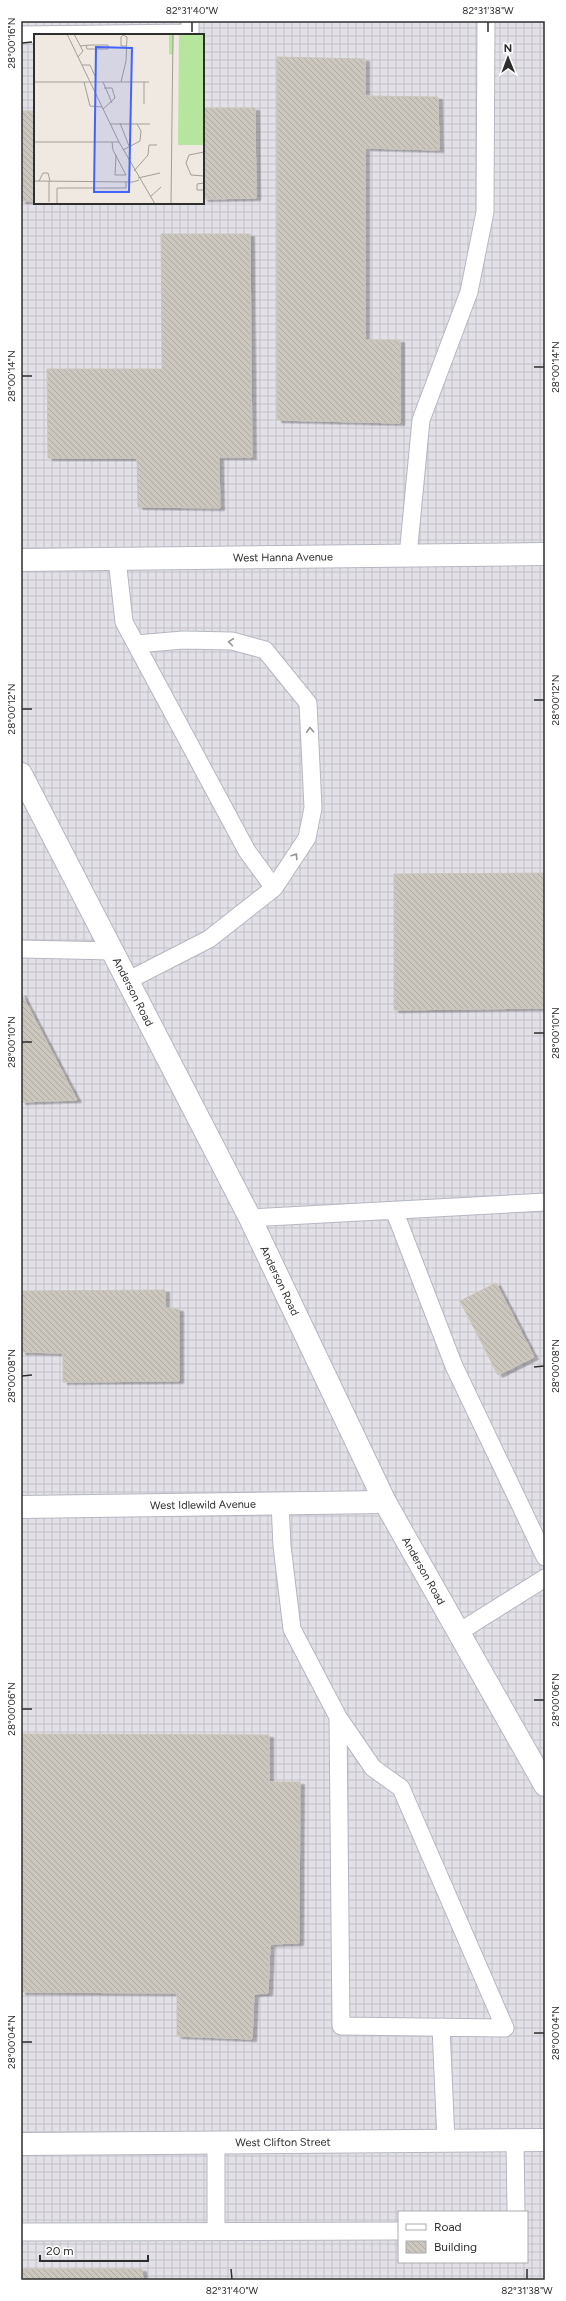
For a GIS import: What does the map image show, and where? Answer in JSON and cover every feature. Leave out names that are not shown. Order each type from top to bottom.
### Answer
[{"type":"street","name":"West Hanna Avenue","points":[[21,560],[545,554]]},
{"type":"street","name":"Anderson Road","points":[[21,774],[129,980],[250,1218],[385,1502],[545,1785]]},
{"type":"street","name":"West Idlewild Avenue","points":[[21,1507],[385,1502]]},
{"type":"street","name":"West Clifton Street","points":[[21,2144],[545,2140]]},
{"type":"lane","points":[[106,34],[190,33],[190,21]]},
{"type":"lane","points":[[408,556],[421,420],[469,292],[485,212],[486,21]]},
{"type":"lane","points":[[21,35],[34,35]]},
{"type":"lane","points":[[117,559],[124,622],[247,850],[274,888]]},
{"type":"lane","points":[[129,980],[209,939],[274,888],[307,838],[313,808],[308,703],[265,650],[232,641],[183,640],[136,644]]},
{"type":"lane","points":[[21,949],[114,951]]},
{"type":"lane","points":[[250,1218],[545,1202]]},
{"type":"lane","points":[[394,1210],[454,1366],[545,1557]]},
{"type":"lane","points":[[280,1503],[282,1546],[292,1629],[338,1717],[373,1768],[401,1788],[505,2028],[341,2026],[338,1717]]},
{"type":"lane","points":[[459,1632],[545,1578]]},
{"type":"lane","points":[[441,2028],[446,2141]]},
{"type":"lane","points":[[515,2140],[516,2211]]},
{"type":"lane","points":[[216,2142],[216,2230]]},
{"type":"lane","points":[[21,2232],[216,2230],[398,2231]]},
{"type":"shaded area","points":[[21,21],[545,21],[545,2280],[21,2280]]},
{"type":"building","points":[[277,57],[365,59],[365,96],[438,97],[439,150],[365,148],[365,340],[400,340],[400,423],[277,420]]},
{"type":"building","points":[[204,108],[255,108],[256,198],[204,199]]},
{"type":"building","points":[[21,111],[34,111],[34,201],[21,201]]},
{"type":"building","points":[[161,234],[250,234],[252,457],[219,457],[220,508],[138,507],[137,458],[48,458],[47,369],[162,369]]},
{"type":"building","points":[[545,873],[545,1008],[394,1010],[394,874]]},
{"type":"building","points":[[21,993],[77,1100],[21,1102]]},
{"type":"building","points":[[496,1283],[534,1357],[498,1375],[460,1301]]},
{"type":"building","points":[[165,1290],[165,1308],[179,1309],[179,1381],[63,1382],[63,1353],[21,1352],[21,1291]]},
{"type":"building","points":[[21,1734],[269,1735],[269,1782],[300,1782],[299,1943],[270,1944],[268,1993],[254,1994],[252,2039],[177,2036],[177,1993],[21,1992]]},
{"type":"building","points":[[21,2269],[142,2269],[143,2280],[21,2280]]}]
